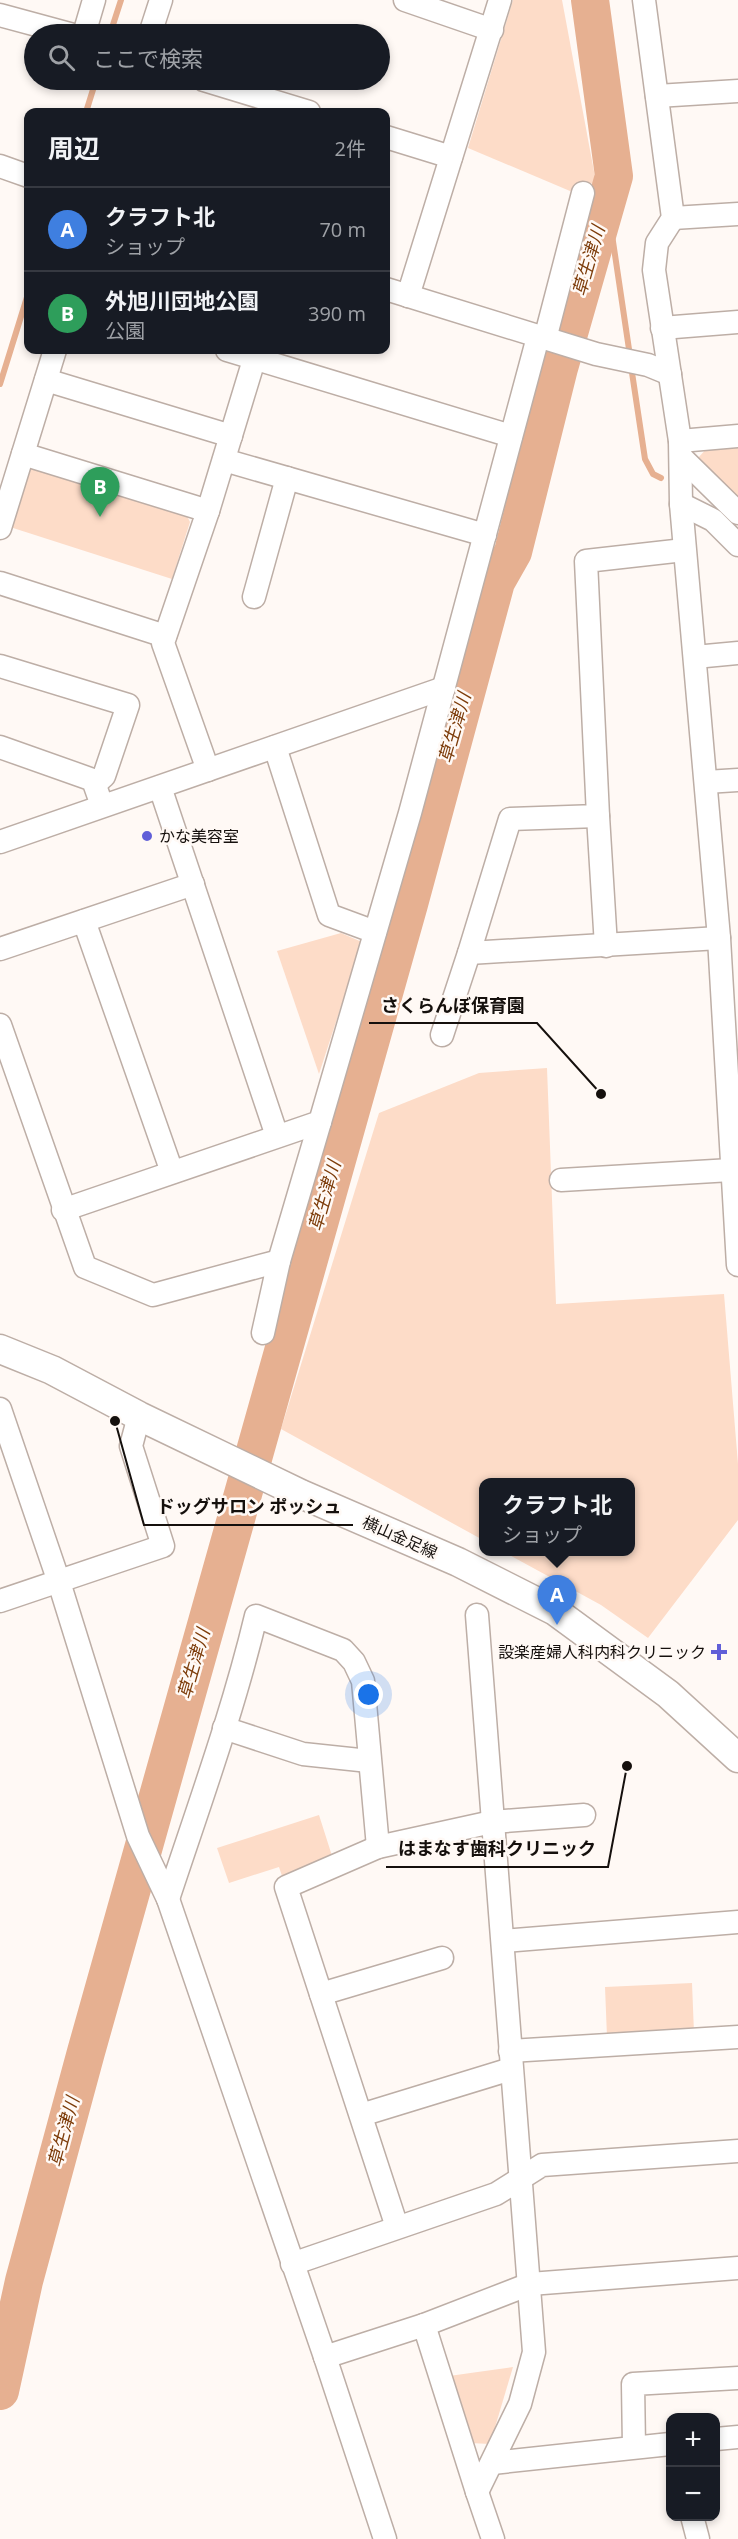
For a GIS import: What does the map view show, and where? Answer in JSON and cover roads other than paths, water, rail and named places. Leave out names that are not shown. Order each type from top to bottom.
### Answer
[{"type":"street","points":[[87,24],[94,0]]},
{"type":"street","points":[[153,24],[161,0]]},
{"type":"street","points":[[405,0],[492,30]]},
{"type":"street","points":[[408,296],[500,0]]},
{"type":"street","points":[[644,0],[673,218],[657,243],[654,270],[681,449],[684,550],[719,938],[730,1027],[731,1170],[738,1265]]},
{"type":"street","points":[[0,15],[33,24]]},
{"type":"street","points":[[237,90],[296,108]]},
{"type":"street","points":[[657,96],[738,91]]},
{"type":"street","points":[[390,138],[451,157]]},
{"type":"street","points":[[0,166],[24,175]]},
{"type":"street","points":[[263,1333],[279,1261],[321,1122],[444,688],[511,436],[544,339],[583,193]]},
{"type":"street","points":[[673,218],[738,214]]},
{"type":"street","points":[[390,290],[544,339],[670,374]]},
{"type":"street","points":[[662,328],[738,322]]},
{"type":"street","points":[[0,528],[54,354]]},
{"type":"street","points":[[208,770],[163,643],[208,511],[256,354],[511,436]]},
{"type":"street","points":[[46,380],[231,436]]},
{"type":"street","points":[[681,449],[738,436]]},
{"type":"street","points":[[681,449],[738,513]]},
{"type":"street","points":[[23,454],[208,511]]},
{"type":"street","points":[[224,460],[485,535]]},
{"type":"street","points":[[254,597],[287,478]]},
{"type":"street","points":[[681,504],[713,520],[738,545]]},
{"type":"street","points":[[606,946],[586,561],[684,550]]},
{"type":"street","points":[[0,583],[165,636]]},
{"type":"street","points":[[695,657],[738,653]]},
{"type":"street","points":[[0,666],[128,705],[104,776],[95,784]]},
{"type":"street","points":[[0,842],[444,688]]},
{"type":"street","points":[[0,747],[93,780],[102,807]]},
{"type":"street","points":[[274,747],[329,915],[375,932]]},
{"type":"street","points":[[706,782],[738,780]]},
{"type":"street","points":[[160,787],[277,1136]]},
{"type":"street","points":[[442,1035],[510,819],[598,816]]},
{"type":"street","points":[[0,949],[193,884]]},
{"type":"street","points":[[84,921],[172,1172]]},
{"type":"street","points":[[469,953],[719,938]]},
{"type":"street","points":[[0,1025],[63,1210],[85,1267],[153,1295],[279,1261]]},
{"type":"street","points":[[63,1210],[321,1122]]},
{"type":"street","points":[[561,1180],[731,1170]]},
{"type":"street","name":"横山金足線","points":[[0,1349],[52,1370],[139,1416],[301,1494],[458,1562],[555,1611],[668,1694],[738,1758]]},
{"type":"street","points":[[0,1409],[59,1582],[138,1836],[168,1899],[385,2539]]},
{"type":"street","points":[[0,1601],[164,1546],[131,1446],[139,1416]]},
{"type":"street","points":[[168,1899],[247,1655],[256,1616],[343,1650],[354,1662],[363,1681],[378,1847]]},
{"type":"street","points":[[477,1616],[534,2352],[520,2404],[477,2492]]},
{"type":"street","points":[[224,1728],[303,1754],[369,1761]]},
{"type":"street","points":[[397,2227],[286,1887],[378,1847],[492,1821],[584,1815]]},
{"type":"street","points":[[503,1941],[738,1922]]},
{"type":"street","points":[[321,1994],[442,1958]]},
{"type":"street","points":[[361,2115],[511,2060],[738,2037]]},
{"type":"street","points":[[292,2264],[496,2194],[542,2165],[738,2151]]},
{"type":"street","points":[[325,2357],[424,2325],[530,2284],[738,2268]]},
{"type":"street","points":[[424,2325],[493,2539]]},
{"type":"street","points":[[634,2447],[633,2384],[738,2378]]},
{"type":"street","points":[[720,2439],[738,2437]]},
{"type":"street","points":[[492,2463],[666,2444]]},
{"type":"street","points":[[693,2521],[698,2539]]},
{"type":"waterway","points":[[113,24],[121,0]]},
{"type":"waterway","name":"草生津川","points":[[0,2391],[24,2281],[86,2052],[409,904],[496,582],[513,552],[559,368],[614,176],[590,0]]},
{"type":"waterway","points":[[87,108],[93,90]]},
{"type":"waterway","points":[[607,201],[630,356]]},
{"type":"waterway","points":[[0,384],[24,307]]},
{"type":"waterway","points":[[631,366],[645,459],[653,474],[661,478]]},
{"type":"place","name":"外旭川団地公園","points":[[100,517]]},
{"type":"place","name":"かな美容室","points":[[147,836]]},
{"type":"place","name":"さくらんぼ保育園","points":[[601,1094]]},
{"type":"place","name":"ドッグサロン ポッシュ","points":[[115,1421]]},
{"type":"place","name":"クラフト北","points":[[557,1625]]},
{"type":"place","name":"設楽産婦人科内科クリニック","points":[[719,1652]]},
{"type":"place","name":"はまなす歯科クリニック","points":[[627,1766]]}]
